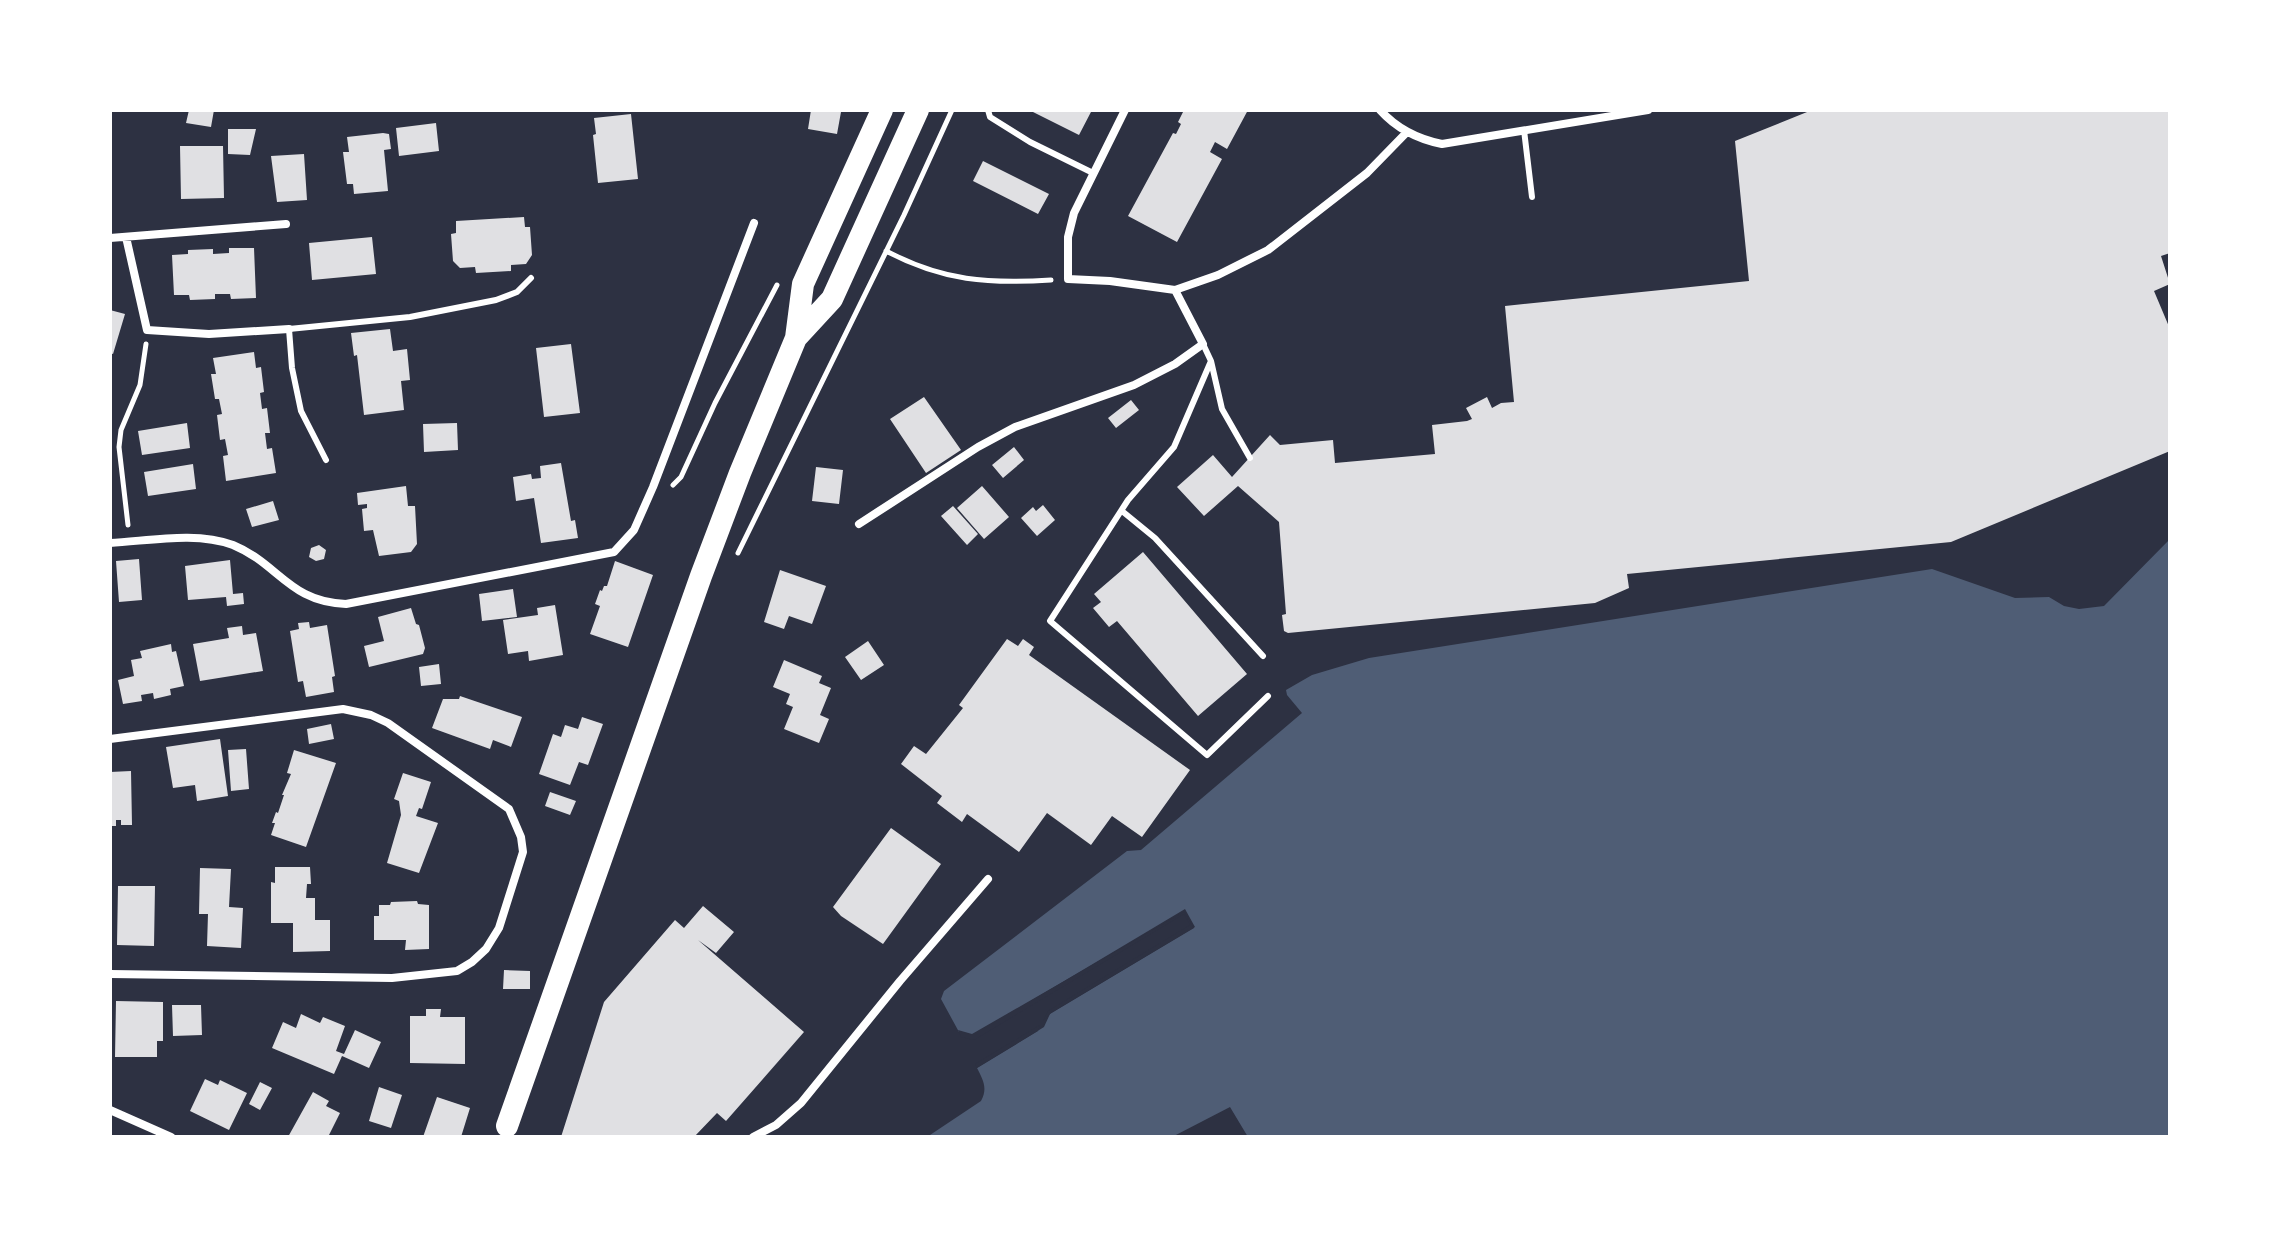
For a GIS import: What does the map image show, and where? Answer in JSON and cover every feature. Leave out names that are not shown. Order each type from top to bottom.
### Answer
[{"type":"highway","points":[[507,1126],[701,576],[796,338],[803,284],[882,110]]},
{"type":"highway","points":[[796,338],[832,299],[918,110]]},
{"type":"street","points":[[1125,110],[1074,213],[1068,237],[1068,279],[1175,290],[1218,275],[1268,250],[1367,173],[1407,132]]},
{"type":"street","points":[[1380,110],[1407,132],[1422,140],[1442,144],[1648,110]]},
{"type":"street","points":[[110,543],[216,540],[237,547],[307,597],[346,604],[614,552],[634,530],[653,487],[754,223]]},
{"type":"street","points":[[110,238],[286,224]]},
{"type":"street","points":[[126,237],[147,330],[209,334],[289,329]]},
{"type":"street","points":[[859,524],[978,447],[1015,427],[1134,385],[1175,364],[1203,344],[1175,290]]},
{"type":"street","points":[[110,739],[343,709],[371,715],[401,732],[509,809],[521,837],[523,852],[499,928],[486,949],[457,971],[392,978],[110,974]]},
{"type":"street","points":[[753,1137],[776,1125],[801,1103],[988,879]]},
{"type":"street","points":[[110,1110],[171,1137]]},
{"type":"lane","points":[[988,110],[990,117],[1030,142],[1093,173]]},
{"type":"lane","points":[[1524,130],[1532,197]]},
{"type":"lane","points":[[326,460],[301,411],[292,368],[289,329],[410,317],[496,300],[517,292],[531,278]]},
{"type":"lane","points":[[1203,344],[1211,361],[1222,409],[1250,458]]},
{"type":"lane","points":[[1211,361],[1174,447],[1122,511],[1050,621],[1207,755],[1268,696]]},
{"type":"lane","points":[[1122,511],[1155,538],[1263,656]]},
{"type":"path","points":[[737,555],[952,110]]},
{"type":"path","points":[[886,251],[922,268],[970,281],[1009,283],[1068,279]]},
{"type":"path","points":[[653,487],[671,487],[681,477],[715,403],[784,273]]},
{"type":"path","points":[[131,541],[119,447],[121,430],[140,385],[147,330]]},
{"type":"water","points":[[2170,539],[2170,1137],[1248,1137],[1230,1107],[1172,1137],[927,1137],[981,1101],[984,1088],[977,1068],[1044,1027],[1050,1014],[1195,927],[1185,909],[972,1036],[959,1032],[941,999],[944,991],[1127,851],[1141,850],[1302,713],[1286,690],[1312,675],[1369,658],[1932,569],[2015,598],[2049,597],[2064,606],[2079,609],[2104,606]]},
{"type":"pier","points":[[1184,912],[1194,928],[1051,1013],[1043,1021],[1048,1011],[1190,925],[1184,914],[974,1040],[961,1037],[958,1030],[972,1034]]},
{"type":"pier","points":[[1040,1025],[1038,1031],[977,1068],[975,1064]]},
{"type":"building","points":[[189,110],[214,110],[211,127],[186,123]]},
{"type":"building","points":[[811,110],[841,112],[837,134],[808,129]]},
{"type":"building","points":[[1029,110],[1092,110],[1079,135]]},
{"type":"building","points":[[1184,110],[1248,110],[1227,149],[1215,142],[1210,152],[1222,159],[1177,242],[1128,216],[1173,133],[1176,134]]},
{"type":"building","points":[[1812,110],[2170,110],[2170,253],[2161,256],[2170,284],[2154,291],[2170,329],[2170,451],[1951,542],[1627,574],[1629,588],[1595,603],[1284,631],[1282,615],[1286,614],[1279,522],[1238,486],[1204,516],[1177,487],[1213,455],[1232,477],[1270,435],[1280,445],[1333,440],[1335,463],[1435,454],[1432,425],[1472,419],[1466,408],[1487,397],[1492,408],[1501,403],[1514,402],[1505,306],[1749,281],[1735,141]]},
{"type":"building","points":[[631,114],[638,179],[598,183],[594,118]]},
{"type":"building","points":[[436,123],[439,151],[399,156],[396,128]]},
{"type":"building","points":[[228,129],[256,129],[250,155],[228,154]]},
{"type":"building","points":[[389,134],[391,149],[384,150],[388,191],[354,194],[353,184],[347,184],[343,152],[349,152],[347,137]]},
{"type":"building","points":[[180,146],[223,146],[224,198],[181,199]]},
{"type":"building","points":[[304,154],[307,200],[277,202],[271,156]]},
{"type":"building","points":[[983,161],[1049,194],[1038,214],[973,181]]},
{"type":"building","points":[[524,217],[525,227],[530,227],[532,255],[526,264],[511,265],[511,271],[476,273],[475,267],[460,268],[453,261],[451,234],[456,233],[456,221]]},
{"type":"building","points":[[372,237],[376,274],[312,280],[309,243]]},
{"type":"building","points":[[229,248],[254,248],[256,298],[231,299],[230,294],[215,294],[215,299],[190,300],[189,295],[174,295],[172,255],[188,254],[188,250],[213,249],[213,254],[229,253]]},
{"type":"building","points":[[110,310],[125,314],[113,354],[110,353]]},
{"type":"building","points":[[390,329],[393,351],[407,349],[410,380],[401,381],[404,410],[364,415],[357,355],[354,356],[351,333]]},
{"type":"building","points":[[571,344],[580,413],[544,417],[536,348]]},
{"type":"building","points":[[254,352],[256,368],[261,367],[264,392],[260,393],[262,409],[267,408],[270,433],[265,433],[267,449],[272,448],[276,473],[226,481],[223,456],[228,455],[225,439],[220,440],[217,415],[222,414],[219,399],[215,399],[211,374],[216,374],[213,358]]},
{"type":"building","points":[[924,397],[961,450],[926,473],[890,419]]},
{"type":"building","points":[[1131,400],[1139,410],[1116,428],[1108,418]]},
{"type":"building","points":[[187,423],[190,448],[142,455],[138,431]]},
{"type":"building","points":[[457,423],[458,450],[424,452],[423,424]]},
{"type":"building","points":[[1014,447],[1024,460],[1003,478],[992,465]]},
{"type":"building","points":[[561,463],[571,521],[575,520],[578,538],[541,543],[534,498],[516,501],[513,477],[531,474],[532,479],[541,478],[540,466]]},
{"type":"building","points":[[193,464],[196,489],[148,496],[144,472]]},
{"type":"building","points":[[816,467],[843,470],[839,504],[812,501]]},
{"type":"building","points":[[406,486],[408,506],[415,506],[417,544],[411,552],[379,556],[373,530],[364,531],[362,509],[367,508],[367,504],[358,505],[357,493]]},
{"type":"building","points":[[982,486],[1009,517],[984,539],[957,508]]},
{"type":"building","points":[[273,501],[279,520],[252,527],[246,509]]},
{"type":"building","points":[[1043,505],[1055,520],[1037,536],[1021,518],[1033,507],[1036,511]]},
{"type":"building","points":[[953,506],[978,534],[967,545],[941,516]]},
{"type":"building","points":[[319,545],[326,550],[324,559],[316,561],[309,557],[311,548]]},
{"type":"building","points":[[1143,552],[1247,674],[1198,716],[1117,621],[1109,627],[1093,608],[1101,602],[1094,594]]},
{"type":"building","points":[[139,559],[142,600],[119,602],[116,561]]},
{"type":"building","points":[[230,560],[233,594],[243,593],[244,604],[227,606],[226,597],[188,600],[185,566]]},
{"type":"building","points":[[615,561],[653,575],[628,647],[590,634],[600,606],[595,604],[600,590],[607,586]]},
{"type":"building","points":[[780,570],[826,586],[812,624],[789,616],[784,629],[764,622]]},
{"type":"building","points":[[513,589],[517,617],[482,621],[479,594]]},
{"type":"building","points":[[555,605],[563,655],[529,661],[528,651],[508,654],[503,620],[538,615],[537,608]]},
{"type":"building","points":[[411,608],[425,648],[423,654],[369,667],[364,646],[384,641],[378,617]]},
{"type":"building","points":[[309,622],[310,628],[327,625],[335,676],[332,677],[334,692],[306,697],[303,681],[298,682],[290,631],[299,629],[298,623]]},
{"type":"building","points":[[242,626],[243,635],[256,633],[263,671],[200,681],[193,644],[229,638],[227,628]]},
{"type":"building","points":[[1007,639],[1018,646],[1023,639],[1034,647],[1029,655],[1190,770],[1142,837],[1112,816],[1091,845],[1047,813],[1019,852],[967,814],[962,822],[937,803],[942,796],[901,764],[914,746],[926,754],[963,708],[959,705]]},
{"type":"building","points":[[868,641],[884,665],[861,680],[845,657]]},
{"type":"building","points":[[171,644],[172,652],[176,651],[184,686],[170,689],[171,695],[154,699],[153,693],[141,695],[142,701],[123,704],[118,680],[134,676],[131,660],[142,658],[140,651]]},
{"type":"building","points":[[784,660],[822,676],[819,683],[831,688],[820,715],[829,719],[819,743],[784,729],[793,707],[786,704],[790,694],[773,687]]},
{"type":"building","points":[[439,664],[441,684],[421,686],[419,667]]},
{"type":"building","points":[[460,696],[522,717],[511,747],[493,740],[490,749],[432,728],[443,699],[459,699]]},
{"type":"building","points":[[582,717],[603,724],[588,765],[579,762],[570,785],[539,774],[553,734],[561,737],[565,725],[578,729]]},
{"type":"building","points":[[331,724],[334,739],[309,744],[307,729]]},
{"type":"building","points":[[220,739],[228,796],[197,801],[195,785],[173,788],[166,747]]},
{"type":"building","points":[[246,749],[249,789],[231,791],[228,750]]},
{"type":"building","points":[[294,750],[336,763],[306,847],[271,835],[275,823],[272,823],[291,774],[287,773]]},
{"type":"building","points":[[131,771],[132,825],[121,825],[121,820],[116,820],[116,826],[110,826],[110,772]]},
{"type":"building","points":[[403,773],[431,782],[422,809],[419,808],[416,816],[438,823],[419,873],[387,863],[401,815],[399,801],[394,799]]},
{"type":"building","points":[[550,792],[576,801],[570,815],[545,806]]},
{"type":"building","points":[[891,828],[941,864],[883,944],[841,916],[833,907]]},
{"type":"building","points":[[275,867],[310,867],[311,884],[307,884],[306,898],[315,898],[315,920],[330,920],[330,951],[293,952],[293,923],[271,923],[271,882],[275,883]]},
{"type":"building","points":[[200,868],[231,869],[229,907],[243,908],[241,948],[207,946],[208,914],[199,914]]},
{"type":"building","points":[[118,886],[155,886],[154,946],[117,945]]},
{"type":"building","points":[[417,901],[418,904],[429,905],[429,949],[405,950],[406,940],[374,940],[374,916],[379,916],[379,905]]},
{"type":"building","points":[[703,906],[734,932],[716,953],[698,940],[804,1032],[726,1121],[717,1113],[694,1137],[561,1137],[604,1002],[675,920],[684,928]]},
{"type":"building","points":[[504,970],[530,971],[530,989],[503,989]]},
{"type":"building","points":[[116,1001],[163,1002],[163,1041],[157,1041],[157,1057],[115,1057]]},
{"type":"building","points":[[172,1005],[201,1005],[202,1035],[173,1036]]},
{"type":"building","points":[[426,1009],[441,1009],[440,1017],[465,1017],[465,1064],[410,1063],[410,1016],[426,1016]]},
{"type":"building","points":[[301,1014],[320,1023],[323,1017],[345,1026],[336,1051],[344,1054],[355,1030],[381,1042],[369,1068],[342,1056],[334,1074],[272,1048],[283,1022],[296,1028]]},
{"type":"building","points":[[205,1079],[218,1085],[220,1080],[247,1093],[229,1130],[190,1111]]},
{"type":"building","points":[[260,1082],[272,1088],[260,1110],[249,1104]]},
{"type":"building","points":[[379,1087],[402,1095],[391,1128],[369,1121]]},
{"type":"building","points":[[313,1092],[329,1101],[326,1106],[340,1113],[328,1137],[288,1137]]},
{"type":"building","points":[[437,1097],[470,1108],[461,1137],[423,1137]]}]
